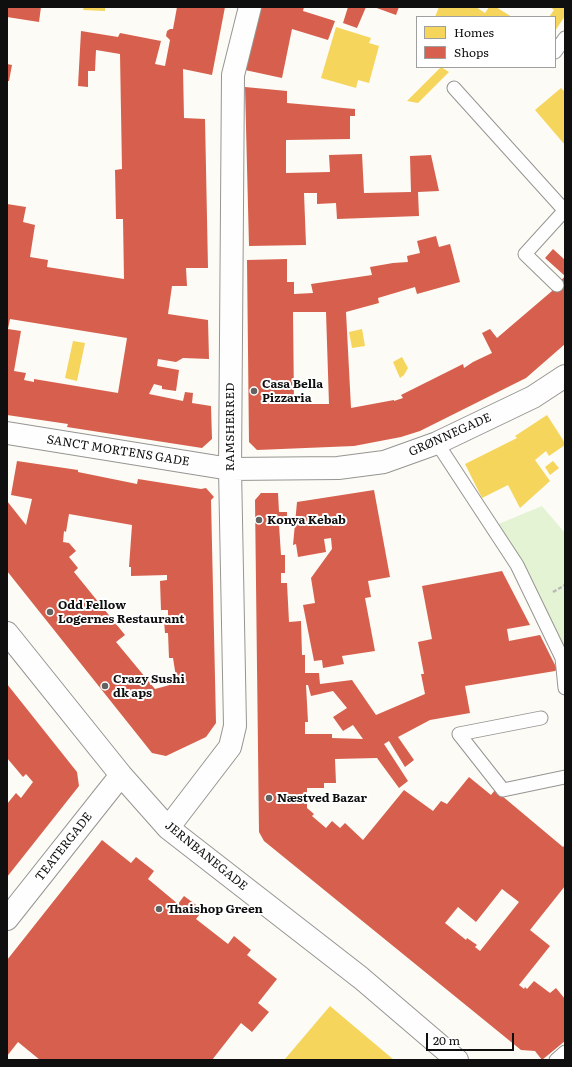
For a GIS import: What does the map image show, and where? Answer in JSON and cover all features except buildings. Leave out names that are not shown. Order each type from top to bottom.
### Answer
[{"type":"street","name":"RAMSHERRED","points":[[168,828],[230,747],[235,726],[230,469],[233,75],[250,7]]},
{"type":"street","name":"GRØNNEGADE","points":[[230,469],[338,468],[384,462],[437,443],[533,397],[565,376]]},
{"type":"street","name":"SANCT MORTENS GADE","points":[[7,434],[230,469]]},
{"type":"street","name":"JERNBANEGADE","points":[[7,633],[121,775],[168,828],[361,978],[457,1060]]},
{"type":"street","name":"TEATERGADE","points":[[7,919],[121,775]]},
{"type":"lane","points":[[556,51],[565,38]]},
{"type":"lane","points":[[454,88],[565,210],[525,254],[557,285]]},
{"type":"lane","points":[[437,443],[517,565],[562,658],[565,688]]},
{"type":"lane","points":[[541,718],[459,734],[503,790],[565,777]]},
{"type":"lane","points":[[556,1060],[565,1052]]},
{"type":"green space","points":[[542,506],[565,533],[565,654],[496,525]]},
{"type":"place","name":"Casa Bella Pizzaria","points":[[254,391]]},
{"type":"place","name":"Konya Kebab","points":[[259,520]]},
{"type":"place","name":"Odd Fellow Logernes Restaurant","points":[[50,612]]},
{"type":"place","name":"Crazy Sushi dk aps","points":[[105,686]]},
{"type":"place","name":"Næstved Bazar","points":[[269,798]]},
{"type":"place","name":"Thaishop Green","points":[[159,909]]}]
